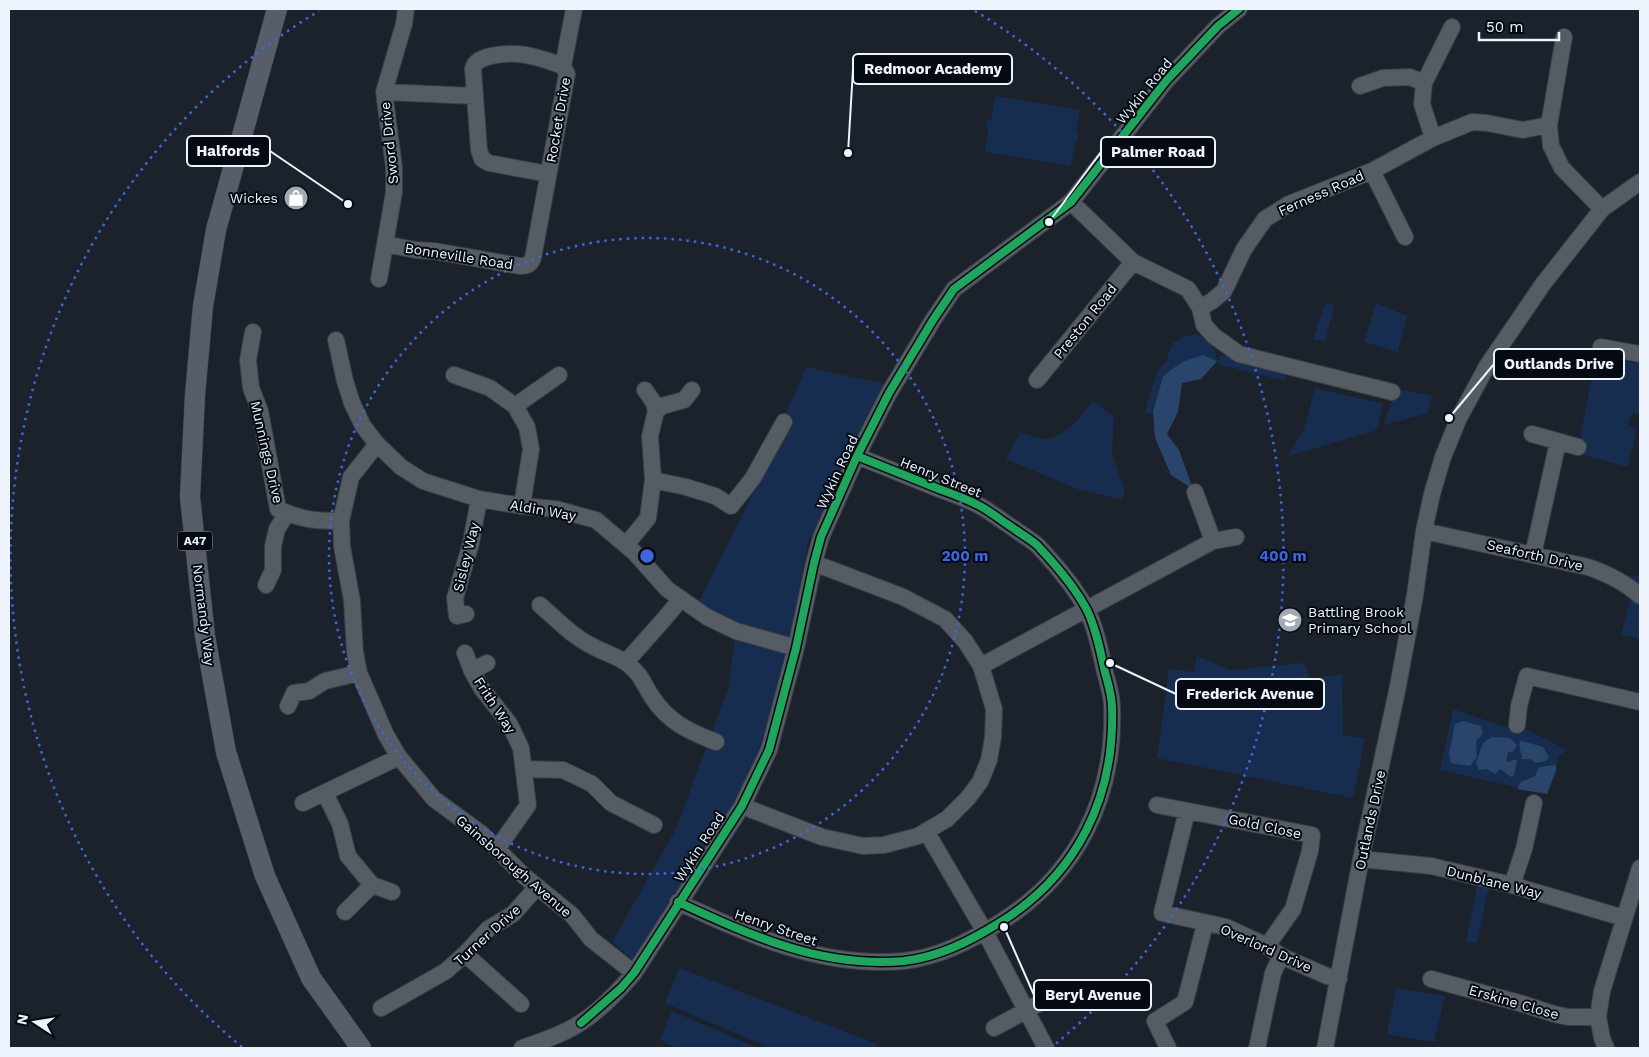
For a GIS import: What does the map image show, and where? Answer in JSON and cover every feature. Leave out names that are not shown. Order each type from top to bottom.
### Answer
[{"type":"main road","name":"Normandy Way","points":[[277,9],[216,230],[203,306],[195,395],[190,497],[205,636],[226,752],[265,876],[311,978],[362,1048]]},
{"type":"street","name":"Sword Drive","points":[[379,279],[394,192],[384,92],[404,24],[406,9]]},
{"type":"street","name":"Rocket Drive","points":[[548,174],[567,74],[564,66],[574,9]]},
{"type":"street","name":"Wykin Road","points":[[522,1048],[565,1031],[581,1022],[622,988],[634,973],[678,902],[742,806],[769,750],[796,648],[821,537],[856,456],[889,393],[954,289],[1071,202],[1166,81],[1218,26],[1239,9]]},
{"type":"street","points":[[1433,138],[1422,104],[1424,83],[1452,27]]},
{"type":"street","points":[[1564,37],[1549,125],[1551,146],[1562,168],[1602,209]]},
{"type":"street","points":[[548,174],[485,162],[480,157],[473,69],[477,60],[485,57],[517,54],[564,66]]},
{"type":"street","points":[[1360,86],[1383,78],[1410,76],[1424,83]]},
{"type":"street","points":[[384,92],[475,96]]},
{"type":"street","name":"Ferness Road","points":[[1200,308],[1224,291],[1244,249],[1265,219],[1299,200],[1372,171],[1433,138],[1472,122],[1523,130],[1549,125]]},
{"type":"street","points":[[1372,171],[1405,237]]},
{"type":"street","name":"Bonneville Road","points":[[385,244],[528,266],[533,258],[548,174]]},
{"type":"street","name":"Outlands Drive","points":[[1325,1048],[1361,859],[1397,691],[1424,530],[1442,460],[1458,420],[1487,366],[1543,284],[1602,209],[1640,183]]},
{"type":"street","points":[[1071,202],[1133,262],[1188,289],[1200,308],[1204,326],[1211,334],[1239,354],[1392,392]]},
{"type":"street","name":"Preston Road","points":[[1037,380],[1133,262]]},
{"type":"street","name":"Munnings Drive","points":[[253,332],[248,360],[251,388],[260,411],[278,509],[298,518],[341,521]]},
{"type":"street","name":"Aldin Way","points":[[336,340],[344,381],[363,426],[377,444],[401,467],[423,481],[479,499],[556,509],[596,520],[626,545],[667,589],[707,618],[736,632],[796,648]]},
{"type":"street","points":[[1602,347],[1640,354]]},
{"type":"street","points":[[454,375],[490,388],[515,406],[527,427],[531,450],[522,506]]},
{"type":"street","points":[[515,406],[559,375]]},
{"type":"street","points":[[626,545],[648,518],[653,480],[650,436],[656,411],[645,390]]},
{"type":"street","points":[[656,411],[662,406],[684,400],[692,390]]},
{"type":"street","points":[[653,480],[715,496],[731,506],[753,478],[784,422]]},
{"type":"street","points":[[1532,434],[1578,448]]},
{"type":"street","points":[[1533,554],[1558,442]]},
{"type":"street","name":"Gainsborough Avenue","points":[[377,444],[351,478],[341,521],[342,546],[352,601],[355,652],[359,673],[386,736],[399,757],[434,799],[482,834],[537,887],[572,916],[591,939],[634,973]]},
{"type":"street","name":"Henry Street","points":[[678,902],[792,949],[825,958],[862,962],[906,960],[932,956],[961,945],[985,932],[1013,915],[1044,890],[1074,853],[1084,836],[1096,806],[1109,760],[1112,705],[1097,633],[1087,609],[1067,580],[1035,543],[980,506],[856,456]]},
{"type":"street","points":[[1195,492],[1213,541]]},
{"type":"street","name":"Sisley Way","points":[[461,620],[455,598],[471,543],[479,499]]},
{"type":"street","points":[[266,585],[274,570],[273,546],[277,529],[287,513]]},
{"type":"street","name":"Seaforth Drive","points":[[1424,530],[1533,554],[1604,573],[1628,586],[1640,596]]},
{"type":"street","points":[[981,666],[1213,541],[1236,537]]},
{"type":"street","points":[[742,806],[822,837],[862,846],[894,843],[918,836],[947,819],[968,798],[980,782],[989,760],[994,709],[981,666],[965,640],[946,619],[903,597],[814,563]]},
{"type":"street","points":[[626,662],[680,600]]},
{"type":"street","points":[[540,605],[572,634],[593,647],[626,662],[640,675],[652,698],[672,721],[695,734],[716,742]]},
{"type":"street","name":"Frith Way","points":[[466,653],[480,667],[482,690],[509,723],[521,748],[528,805],[496,849]]},
{"type":"street","points":[[289,694],[309,691],[325,681],[359,673]]},
{"type":"street","points":[[1517,725],[1519,706],[1527,676],[1640,702]]},
{"type":"street","points":[[303,803],[399,757]]},
{"type":"street","points":[[524,770],[563,770],[592,784],[611,803],[645,826]]},
{"type":"street","points":[[324,793],[340,824],[348,856],[372,885],[392,892]]},
{"type":"street","points":[[1512,885],[1524,849],[1534,803]]},
{"type":"street","points":[[1157,805],[1187,811]]},
{"type":"street","name":"Overlord Drive","points":[[1187,811],[1162,913],[1205,924],[1226,927],[1267,946],[1281,956],[1327,976],[1339,979]]},
{"type":"street","name":"Gold Close","points":[[1187,811],[1312,835],[1310,850],[1293,909],[1267,946]]},
{"type":"street","points":[[926,831],[985,932],[1046,1048]]},
{"type":"street","name":"Dunblane Way","points":[[1361,859],[1431,866],[1512,885],[1624,918]]},
{"type":"street","points":[[1606,1048],[1598,1016],[1602,991],[1640,868]]},
{"type":"street","points":[[345,912],[372,885]]},
{"type":"street","name":"Turner Drive","points":[[381,1008],[446,971],[488,929],[513,914],[537,887]]},
{"type":"street","points":[[1168,1048],[1155,1021],[1185,1002],[1205,924]]},
{"type":"street","points":[[465,954],[521,1004]]},
{"type":"street","points":[[1256,1048],[1273,973],[1281,956]]},
{"type":"street","name":"Erskine Close","points":[[1431,978],[1554,1014],[1568,1017],[1598,1016]]},
{"type":"street","points":[[994,1028],[1058,993]]},
{"type":"shaded area","points":[[995,96],[1080,110],[1076,133],[1079,134],[1078,142],[1075,142],[1071,166],[985,152],[989,127],[986,127],[987,120],[991,120]]},
{"type":"shaded area","points":[[1333,303],[1334,307],[1325,342],[1313,339],[1325,305]]},
{"type":"shaded area","points":[[1376,303],[1407,316],[1398,352],[1364,342]]},
{"type":"shaded area","points":[[1194,334],[1205,338],[1211,343],[1215,350],[1217,361],[1203,355],[1163,376],[1152,414],[1145,412],[1157,371],[1166,361],[1173,343],[1183,337]]},
{"type":"shaded area","points":[[1239,354],[1285,365],[1285,381],[1218,364],[1220,356]]},
{"type":"shaded area","points":[[1203,355],[1217,361],[1201,379],[1182,383],[1178,412],[1167,434],[1179,450],[1193,489],[1171,475],[1155,438],[1153,412],[1163,376],[1182,362]]},
{"type":"shaded area","points":[[1596,357],[1640,364],[1640,413],[1632,413],[1628,425],[1637,429],[1628,467],[1577,453]]},
{"type":"shaded area","points":[[806,367],[886,384],[808,541],[790,639],[765,737],[738,796],[633,960],[612,942],[676,829],[728,689],[736,632],[695,609],[743,514]]},
{"type":"shaded area","points":[[1315,388],[1383,404],[1377,430],[1288,456],[1304,429]]},
{"type":"shaded area","points":[[1396,389],[1432,396],[1428,413],[1384,425]]},
{"type":"shaded area","points":[[1093,401],[1114,417],[1112,453],[1125,492],[1121,499],[1080,490],[1006,459],[1020,432],[1044,439],[1051,438],[1064,432],[1075,423]]},
{"type":"shaded area","points":[[1640,576],[1640,638],[1621,635],[1633,589],[1613,578]]},
{"type":"shaded area","points":[[1197,656],[1230,670],[1304,663],[1310,679],[1342,674],[1343,735],[1365,739],[1353,798],[1157,758],[1169,669],[1194,672]]},
{"type":"shaded area","points":[[1453,709],[1505,727],[1517,725],[1568,750],[1559,756],[1547,794],[1440,770]]},
{"type":"shaded area","points":[[1463,721],[1481,726],[1483,734],[1476,741],[1477,757],[1470,766],[1451,763],[1449,755],[1455,724]]},
{"type":"shaded area","points":[[1492,737],[1510,738],[1517,745],[1513,752],[1508,752],[1506,761],[1509,762],[1515,759],[1517,761],[1514,775],[1511,777],[1500,769],[1495,774],[1487,769],[1479,770],[1476,763],[1483,743]]},
{"type":"shaded area","points":[[1522,741],[1543,747],[1549,757],[1546,761],[1536,763],[1530,759],[1522,759],[1519,742]]},
{"type":"shaded area","points":[[1556,765],[1556,771],[1547,794],[1517,789],[1521,782],[1535,776],[1539,767]]},
{"type":"shaded area","points":[[1479,878],[1490,880],[1477,943],[1466,941]]},
{"type":"shaded area","points":[[679,968],[877,1044],[875,1048],[770,1048],[665,1003]]},
{"type":"shaded area","points":[[1396,988],[1445,996],[1434,1042],[1387,1034]]},
{"type":"shaded area","points":[[672,1011],[758,1048],[678,1048],[660,1040]]},
{"type":"cycle path","points":[[581,1023],[621,988],[634,973],[742,806],[769,750],[796,648],[821,537],[857,456],[889,393],[933,320],[954,289],[1071,202],[1166,81],[1218,26],[1239,9]]},
{"type":"cycle path","points":[[678,902],[733,927],[788,947],[816,954],[844,960],[873,962],[904,961],[930,956],[977,936],[1026,904],[1050,882],[1070,858],[1086,831],[1098,803],[1107,772],[1111,740],[1112,702],[1096,633],[1088,612],[1071,585],[1037,545],[984,508],[857,456]]},
{"type":"place","name":"Redmoor Academy","points":[[848,153]]},
{"type":"place","name":"Wickes","points":[[296,198]]},
{"type":"place","name":"Halfords","points":[[348,204]]},
{"type":"place","name":"Palmer Road","points":[[1049,222]]},
{"type":"place","name":"Outlands Drive","points":[[1449,418]]},
{"type":"place","name":"Battling Brook Primary School","points":[[1290,620]]},
{"type":"place","name":"Frederick Avenue","points":[[1110,663]]},
{"type":"place","name":"Beryl Avenue","points":[[1004,927]]}]
